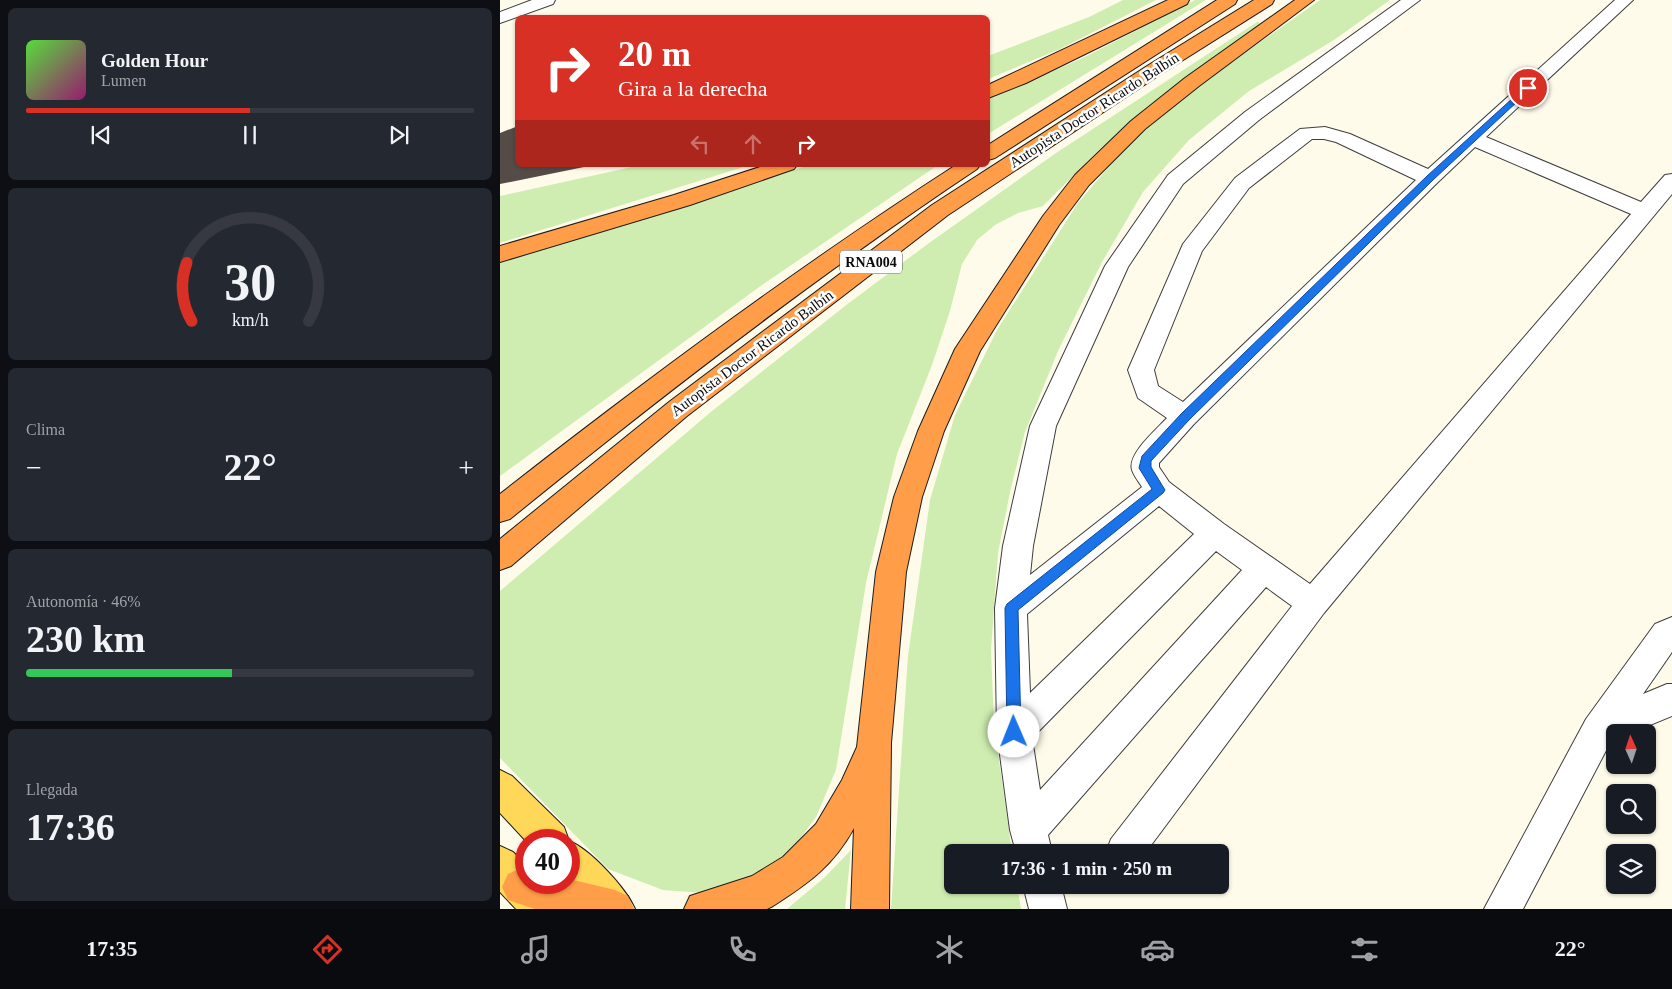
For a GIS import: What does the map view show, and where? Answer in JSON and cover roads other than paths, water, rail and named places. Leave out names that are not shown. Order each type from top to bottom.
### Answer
[{"type":"highway","points":[[990,91],[1019,79],[1181,0]]},
{"type":"highway","name":"Autopista Doctor Ricardo Balbín","points":[[990,153],[1229,0]]},
{"type":"highway","name":"Autopista Doctor Ricardo Balbín","points":[[500,557],[678,409],[940,210],[1154,70],[1266,0]]},
{"type":"highway","points":[[870,909],[874,743],[891,572],[908,497],[930,431],[968,349],[1051,220],[1082,180],[1146,119],[1192,82],[1306,0]]},
{"type":"highway","points":[[500,254],[682,200],[781,167]]},
{"type":"highway","name":"Autopista Doctor Ricardo Balbín","points":[[500,510],[660,382],[802,279],[967,167]]},
{"type":"highway","points":[[500,506],[557,465]]},
{"type":"highway","points":[[702,909],[716,907],[760,893],[796,870],[829,837],[855,791],[874,743]]},
{"type":"highway","points":[[551,894],[615,909]]},
{"type":"main road","points":[[500,788],[540,829]]},
{"type":"main road","points":[[580,871],[615,909]]},
{"type":"street","points":[[500,18],[547,0]]},
{"type":"street","points":[[1031,841],[1014,732],[1012,608],[1018,546],[1043,426],[1117,266],[1175,180],[1252,116],[1412,0]]},
{"type":"street","points":[[1313,603],[1214,533],[1159,490],[1145,468],[1146,459],[1185,417],[1430,178],[1624,0]]},
{"type":"street","points":[[500,24],[515,31]]},
{"type":"street","points":[[1185,417],[1147,391],[1140,370],[1191,249],[1242,183],[1308,133],[1325,133],[1344,138],[1430,178]]},
{"type":"street","points":[[1473,139],[1646,212]]},
{"type":"street","points":[[1130,844],[1313,603],[1672,180]]},
{"type":"street","points":[[1012,608],[1159,490]]},
{"type":"street","points":[[1014,732],[1214,533]]},
{"type":"street","points":[[1031,841],[1264,567]]},
{"type":"street","points":[[1503,909],[1598,731],[1666,634],[1672,632]]},
{"type":"street","points":[[1598,731],[1667,700],[1672,700]]},
{"type":"street","points":[[1044,894],[1048,909]]}]
